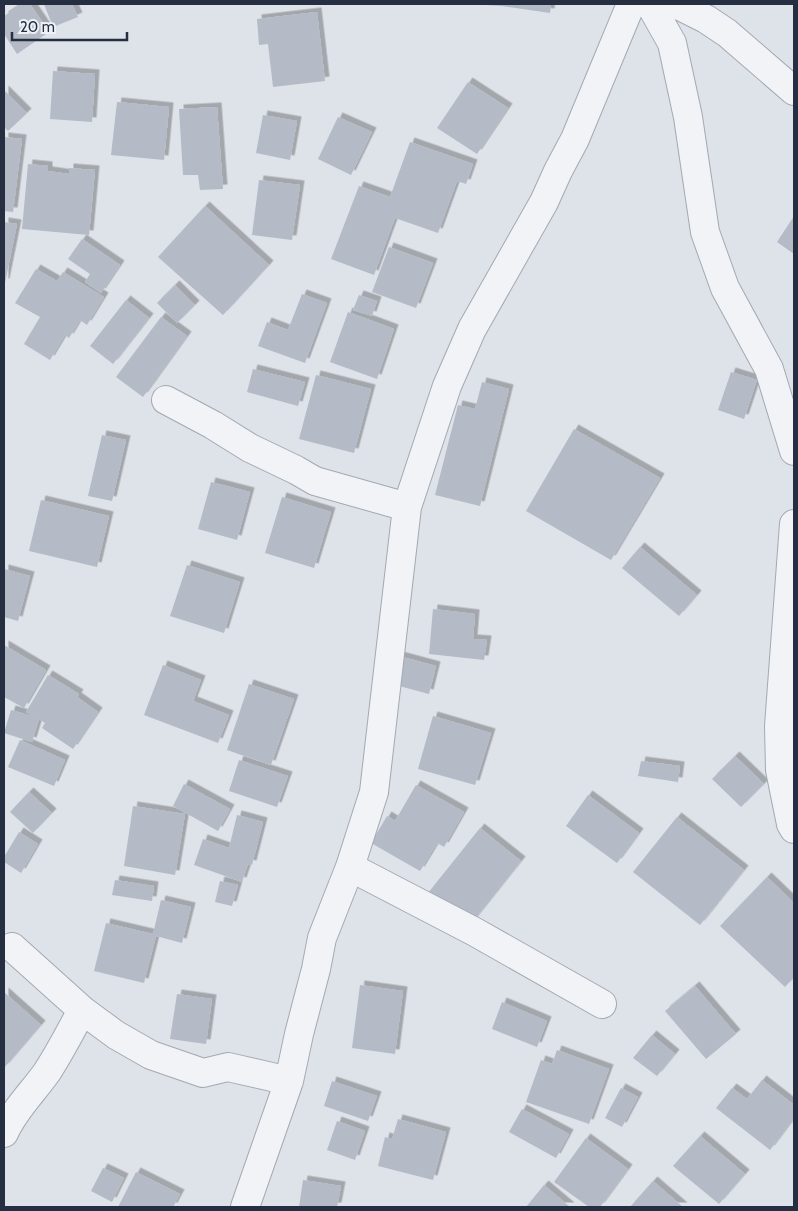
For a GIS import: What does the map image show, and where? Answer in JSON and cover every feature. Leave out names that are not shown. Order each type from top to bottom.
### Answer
[{"type":"street","points":[[245,1207],[289,1081],[322,938],[350,867],[374,792],[407,507],[447,386],[472,329],[544,202],[575,139],[631,4]]},
{"type":"street","points":[[650,4],[672,42],[688,117],[704,232],[725,288],[769,369],[794,452]]},
{"type":"street","points":[[676,4],[706,19],[727,33],[794,92]]},
{"type":"street","points":[[166,400],[213,425],[250,448],[316,481],[407,507]]},
{"type":"street","points":[[794,524],[779,726],[780,770],[791,824],[794,829]]},
{"type":"street","points":[[350,867],[475,932],[602,1004]]},
{"type":"street","points":[[12,946],[82,1010],[116,1035],[151,1055],[203,1073],[228,1067],[289,1081]]},
{"type":"street","points":[[4,1133],[9,1122],[59,1053],[82,1010]]},
{"type":"building","points":[[22,4],[30,4],[49,32],[17,54],[4,34],[4,16]]},
{"type":"building","points":[[44,4],[72,4],[78,17],[53,27]]},
{"type":"building","points":[[486,4],[551,4],[550,13]]},
{"type":"building","points":[[317,12],[325,81],[273,87],[268,44],[259,45],[257,19]]},
{"type":"building","points":[[53,71],[95,74],[92,122],[50,119]]},
{"type":"building","points":[[468,82],[508,108],[477,154],[437,128]]},
{"type":"building","points":[[4,90],[27,113],[8,131],[4,127]]},
{"type":"building","points":[[117,102],[169,107],[164,160],[111,155]]},
{"type":"building","points":[[217,107],[223,189],[200,190],[198,175],[183,175],[179,109]]},
{"type":"building","points":[[263,115],[297,121],[290,160],[256,153]]},
{"type":"building","points":[[338,117],[372,132],[351,175],[318,159]]},
{"type":"building","points":[[4,137],[22,139],[13,212],[4,211]]},
{"type":"building","points":[[410,142],[473,164],[466,184],[457,181],[438,233],[395,218],[374,275],[331,259],[359,186],[390,197]]},
{"type":"building","points":[[28,164],[48,166],[48,171],[69,174],[69,168],[95,170],[89,235],[22,229]]},
{"type":"building","points":[[259,180],[300,185],[292,240],[252,235]]},
{"type":"building","points":[[205,206],[269,265],[223,315],[158,257]]},
{"type":"building","points":[[794,216],[794,254],[777,242]]},
{"type":"building","points":[[4,222],[17,224],[5,283],[4,283]]},
{"type":"building","points":[[82,239],[120,265],[101,293],[85,282],[90,274],[68,259]]},
{"type":"building","points":[[389,247],[433,263],[416,308],[372,292]]},
{"type":"building","points":[[36,269],[57,281],[63,272],[104,297],[87,325],[80,320],[69,338],[65,335],[50,360],[24,344],[40,317],[15,303]]},
{"type":"building","points":[[175,285],[195,305],[177,323],[157,303]]},
{"type":"building","points":[[302,294],[327,303],[305,363],[258,346],[267,322],[288,330]]},
{"type":"building","points":[[359,295],[377,301],[372,316],[353,310]]},
{"type":"building","points":[[126,300],[149,318],[113,364],[90,346]]},
{"type":"building","points":[[348,312],[394,329],[377,379],[330,362]]},
{"type":"building","points":[[161,317],[187,336],[143,397],[116,377]]},
{"type":"building","points":[[253,369],[305,382],[298,406],[247,392]]},
{"type":"building","points":[[731,372],[757,380],[744,419],[718,410]]},
{"type":"building","points":[[316,375],[371,389],[354,453],[299,439]]},
{"type":"building","points":[[482,382],[509,389],[480,506],[435,495],[458,405],[475,409]]},
{"type":"building","points":[[574,429],[660,478],[611,560],[526,511]]},
{"type":"building","points":[[102,435],[126,440],[112,501],[88,496]]},
{"type":"building","points":[[211,482],[250,492],[237,540],[198,529]]},
{"type":"building","points":[[282,497],[331,512],[314,568],[265,553]]},
{"type":"building","points":[[41,500],[109,516],[97,567],[29,551]]},
{"type":"building","points":[[640,547],[697,595],[679,616],[622,568]]},
{"type":"building","points":[[187,565],[240,582],[224,633],[170,616]]},
{"type":"building","points":[[4,569],[30,576],[18,621],[4,617]]},
{"type":"building","points":[[433,609],[475,614],[473,639],[487,640],[484,660],[429,654]]},
{"type":"building","points":[[4,645],[46,670],[24,708],[4,697]]},
{"type":"building","points":[[395,655],[436,666],[429,694],[388,683]]},
{"type":"building","points":[[163,665],[201,680],[193,701],[229,715],[218,743],[144,715]]},
{"type":"building","points":[[48,675],[79,694],[77,697],[98,712],[73,749],[42,728],[45,723],[39,719],[32,742],[4,733],[11,710],[35,717],[26,712]]},
{"type":"building","points":[[249,684],[294,699],[271,765],[227,750]]},
{"type":"building","points":[[433,716],[491,733],[475,785],[418,769]]},
{"type":"building","points":[[20,740],[65,760],[54,786],[8,767]]},
{"type":"building","points":[[735,756],[764,784],[741,807],[712,779]]},
{"type":"building","points":[[239,760],[288,776],[277,807],[229,791]]},
{"type":"building","points":[[641,761],[680,766],[678,782],[638,776]]},
{"type":"building","points":[[184,784],[230,809],[218,831],[173,806]]},
{"type":"building","points":[[416,785],[464,812],[444,847],[437,843],[420,871],[371,843],[387,816],[395,821]]},
{"type":"building","points":[[29,792],[52,813],[33,833],[10,812]]},
{"type":"building","points":[[588,795],[639,833],[617,863],[566,826]]},
{"type":"building","points":[[133,806],[185,814],[175,875],[124,866]]},
{"type":"building","points":[[237,815],[263,822],[252,865],[248,864],[242,882],[194,865],[203,839],[229,848]]},
{"type":"building","points":[[677,817],[744,870],[700,925],[633,872]]},
{"type":"building","points":[[480,828],[521,861],[470,925],[428,893]]},
{"type":"building","points":[[19,832],[38,844],[21,873],[4,862],[4,857]]},
{"type":"building","points":[[767,877],[794,903],[794,977],[785,987],[720,926]]},
{"type":"building","points":[[115,880],[154,886],[152,901],[112,895]]},
{"type":"building","points":[[220,881],[238,885],[232,906],[215,902]]},
{"type":"building","points":[[161,900],[191,907],[182,943],[156,936],[144,983],[94,971],[106,923],[153,934]]},
{"type":"building","points":[[360,985],[403,991],[395,1054],[352,1048]]},
{"type":"building","points":[[695,986],[736,1034],[706,1059],[665,1011]]},
{"type":"building","points":[[4,992],[41,1025],[4,1068]]},
{"type":"building","points":[[177,994],[212,999],[206,1044],[170,1039]]},
{"type":"building","points":[[502,1002],[547,1021],[537,1047],[492,1029]]},
{"type":"building","points":[[652,1035],[675,1054],[657,1076],[633,1058]]},
{"type":"building","points":[[557,1050],[609,1069],[589,1124],[526,1102],[541,1060],[552,1064]]},
{"type":"building","points":[[762,1080],[794,1105],[794,1118],[770,1150],[716,1108],[732,1088],[747,1099]]},
{"type":"building","points":[[332,1081],[377,1096],[368,1121],[324,1106]]},
{"type":"building","points":[[621,1088],[638,1097],[622,1127],[605,1118]]},
{"type":"building","points":[[522,1109],[569,1134],[556,1158],[509,1132]]},
{"type":"building","points":[[398,1119],[446,1132],[433,1180],[378,1166],[385,1137],[392,1139]]},
{"type":"building","points":[[337,1121],[365,1131],[355,1160],[327,1150]]},
{"type":"building","points":[[700,1136],[745,1174],[719,1204],[673,1166]]},
{"type":"building","points":[[586,1138],[628,1169],[600,1207],[589,1207],[554,1182]]},
{"type":"building","points":[[103,1168],[124,1178],[112,1202],[91,1191]]},
{"type":"building","points":[[136,1172],[180,1194],[173,1207],[118,1207]]},
{"type":"building","points":[[303,1180],[341,1186],[337,1207],[299,1207]]},
{"type":"building","points":[[653,1181],[683,1207],[630,1207]]},
{"type":"building","points":[[544,1185],[570,1207],[526,1207]]}]
